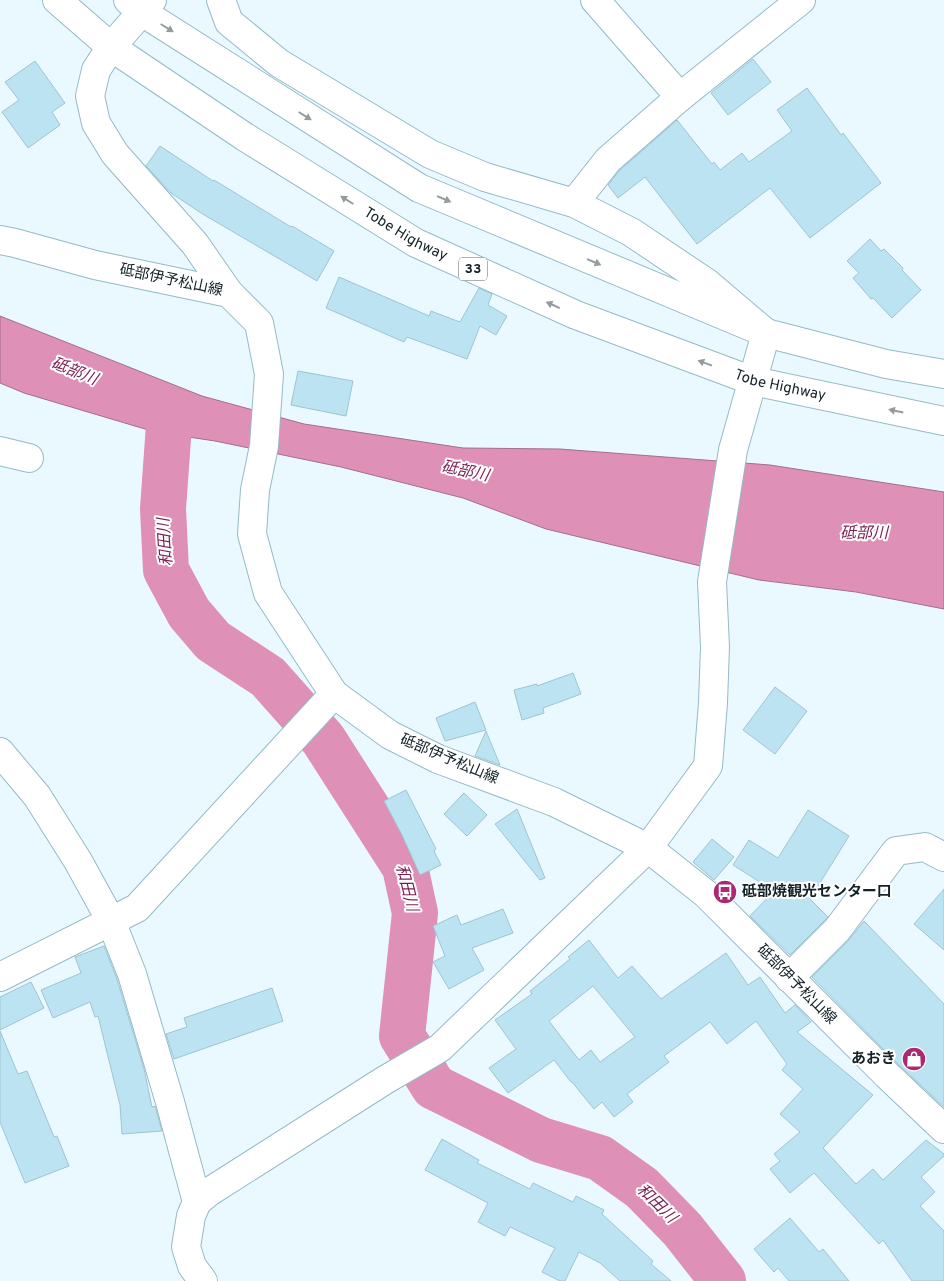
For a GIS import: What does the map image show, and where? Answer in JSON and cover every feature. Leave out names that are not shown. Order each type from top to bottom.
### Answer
[{"type":"main road","name":"Tobe Highway","points":[[57,0],[111,47],[245,136],[416,244],[576,315],[753,381],[944,421]]},
{"type":"main road","points":[[221,0],[228,22],[279,63],[430,154],[485,177],[574,203],[631,232],[707,283],[766,333]]},
{"type":"main road","points":[[595,0],[680,98]]},
{"type":"main road","points":[[574,203],[608,160],[680,98],[801,0]]},
{"type":"main road","points":[[229,293],[195,244],[115,154],[96,123],[90,96],[96,70],[141,4],[419,188],[766,333],[886,364],[944,374]]},
{"type":"main road","name":"砥部伊予松山線","points":[[0,240],[95,265],[229,293],[259,323],[268,374],[264,446],[255,490],[252,534],[268,593],[329,699],[390,735],[438,759],[554,802],[648,848],[706,894],[887,1075],[944,1129]]},
{"type":"main road","points":[[203,1281],[192,1266],[186,1248],[191,1216],[197,1202],[217,1186],[385,1080],[440,1048],[648,848],[708,766],[715,647],[712,582],[733,450],[766,333]]},
{"type":"main road","points":[[0,451],[29,458]]},
{"type":"main road","points":[[0,977],[137,908],[329,699]]},
{"type":"main road","points":[[0,752],[37,796],[78,861],[111,921],[132,974],[197,1202]]},
{"type":"main road","points":[[789,978],[837,930],[896,851],[925,847],[944,856]]},
{"type":"water","name":"砥部川","points":[[0,316],[202,396],[304,424],[463,448],[560,449],[770,465],[944,492],[944,609],[856,592],[759,580],[546,529],[463,498],[341,467],[215,441],[155,432],[24,393],[0,383]]},
{"type":"building","points":[[753,59],[771,82],[728,115],[711,93]]},
{"type":"building","points":[[35,61],[65,103],[52,112],[60,125],[28,148],[2,112],[19,100],[5,82]]},
{"type":"building","points":[[807,88],[841,135],[843,133],[881,183],[810,238],[770,188],[697,244],[645,177],[618,198],[608,185],[619,171],[677,120],[712,164],[714,162],[720,170],[742,153],[749,162],[792,131],[777,110]]},
{"type":"building","points":[[160,146],[213,181],[334,251],[317,281],[201,213],[171,193],[146,166]]},
{"type":"building","points":[[870,239],[881,251],[884,249],[903,268],[902,270],[921,290],[892,318],[873,298],[871,299],[853,278],[859,273],[847,261]]},
{"type":"building","points":[[339,277],[429,316],[431,311],[460,322],[479,288],[492,294],[488,305],[507,316],[496,335],[480,326],[467,359],[407,337],[404,342],[326,308]]},
{"type":"building","points":[[298,371],[353,381],[346,416],[291,405]]},
{"type":"building","points":[[573,673],[581,694],[543,708],[544,713],[522,720],[514,690],[537,684],[537,686]]},
{"type":"building","points":[[775,687],[807,711],[775,754],[743,730]]},
{"type":"building","points":[[475,702],[486,730],[445,741],[436,718]]},
{"type":"building","points":[[486,731],[500,765],[475,756]]},
{"type":"building","points":[[406,790],[436,849],[434,851],[441,865],[420,875],[384,801]]},
{"type":"building","points":[[464,793],[487,815],[467,836],[444,814]]},
{"type":"building","points":[[517,809],[545,878],[540,880],[495,824]]},
{"type":"building","points":[[808,810],[849,836],[810,899],[828,917],[790,955],[750,916],[774,891],[733,865],[749,840],[778,858]]},
{"type":"building","points":[[712,839],[734,857],[714,880],[693,862]]},
{"type":"building","points":[[944,889],[944,950],[914,924]]},
{"type":"building","points":[[503,909],[513,933],[472,948],[484,970],[449,989],[433,962],[445,956],[433,926],[457,915],[461,925]]},
{"type":"building","points":[[864,921],[944,1004],[944,1107],[898,1064],[812,977],[848,941]]},
{"type":"building","points":[[589,940],[618,978],[632,966],[661,999],[726,953],[748,985],[760,977],[785,1013],[795,1005],[811,1022],[797,1032],[873,1095],[823,1148],[856,1184],[873,1169],[883,1180],[926,1140],[944,1154],[921,1177],[935,1192],[920,1206],[944,1231],[944,1281],[912,1281],[883,1240],[879,1244],[814,1173],[790,1193],[770,1169],[780,1161],[774,1154],[800,1132],[780,1114],[803,1089],[782,1070],[787,1064],[756,1021],[727,1044],[710,1022],[664,1056],[669,1062],[627,1094],[633,1102],[614,1117],[602,1102],[594,1109],[554,1060],[508,1093],[489,1068],[516,1049],[495,1020],[532,994],[530,991],[570,959],[568,957]],"holes":[[[593,986],[635,1037],[600,1062],[591,1050],[579,1060],[549,1021]]]},
{"type":"building","points":[[104,946],[117,979],[144,1069],[152,1107],[155,1106],[162,1131],[122,1134],[120,1105],[98,1016],[95,1017],[90,1002],[53,1018],[41,990],[81,973],[75,957]]},
{"type":"building","points":[[31,982],[44,1008],[0,1030],[0,997]]},
{"type":"building","points":[[272,988],[283,1021],[174,1059],[166,1034],[187,1027],[184,1018]]},
{"type":"building","points":[[0,1031],[18,1074],[27,1071],[54,1137],[57,1136],[69,1166],[25,1183],[0,1122]]},
{"type":"building","points":[[442,1139],[479,1160],[477,1163],[530,1189],[533,1183],[573,1202],[576,1196],[604,1210],[602,1214],[653,1261],[651,1264],[671,1281],[620,1281],[600,1263],[579,1252],[565,1281],[560,1281],[542,1272],[555,1248],[510,1227],[505,1236],[478,1222],[488,1203],[425,1170]]},
{"type":"building","points":[[790,1218],[819,1252],[823,1249],[849,1281],[789,1281],[778,1268],[774,1272],[754,1249]]},
{"type":"waterway","name":"和田川","points":[[170,411],[163,509],[166,570],[189,613],[213,641],[268,677],[323,739],[405,867],[415,913],[402,1036],[434,1087],[541,1140],[600,1158],[642,1188],[682,1229],[723,1281]]},
{"type":"place","name":"砥部焼観光センター口","points":[[725,892]]},
{"type":"place","name":"あおき","points":[[914,1059]]}]
